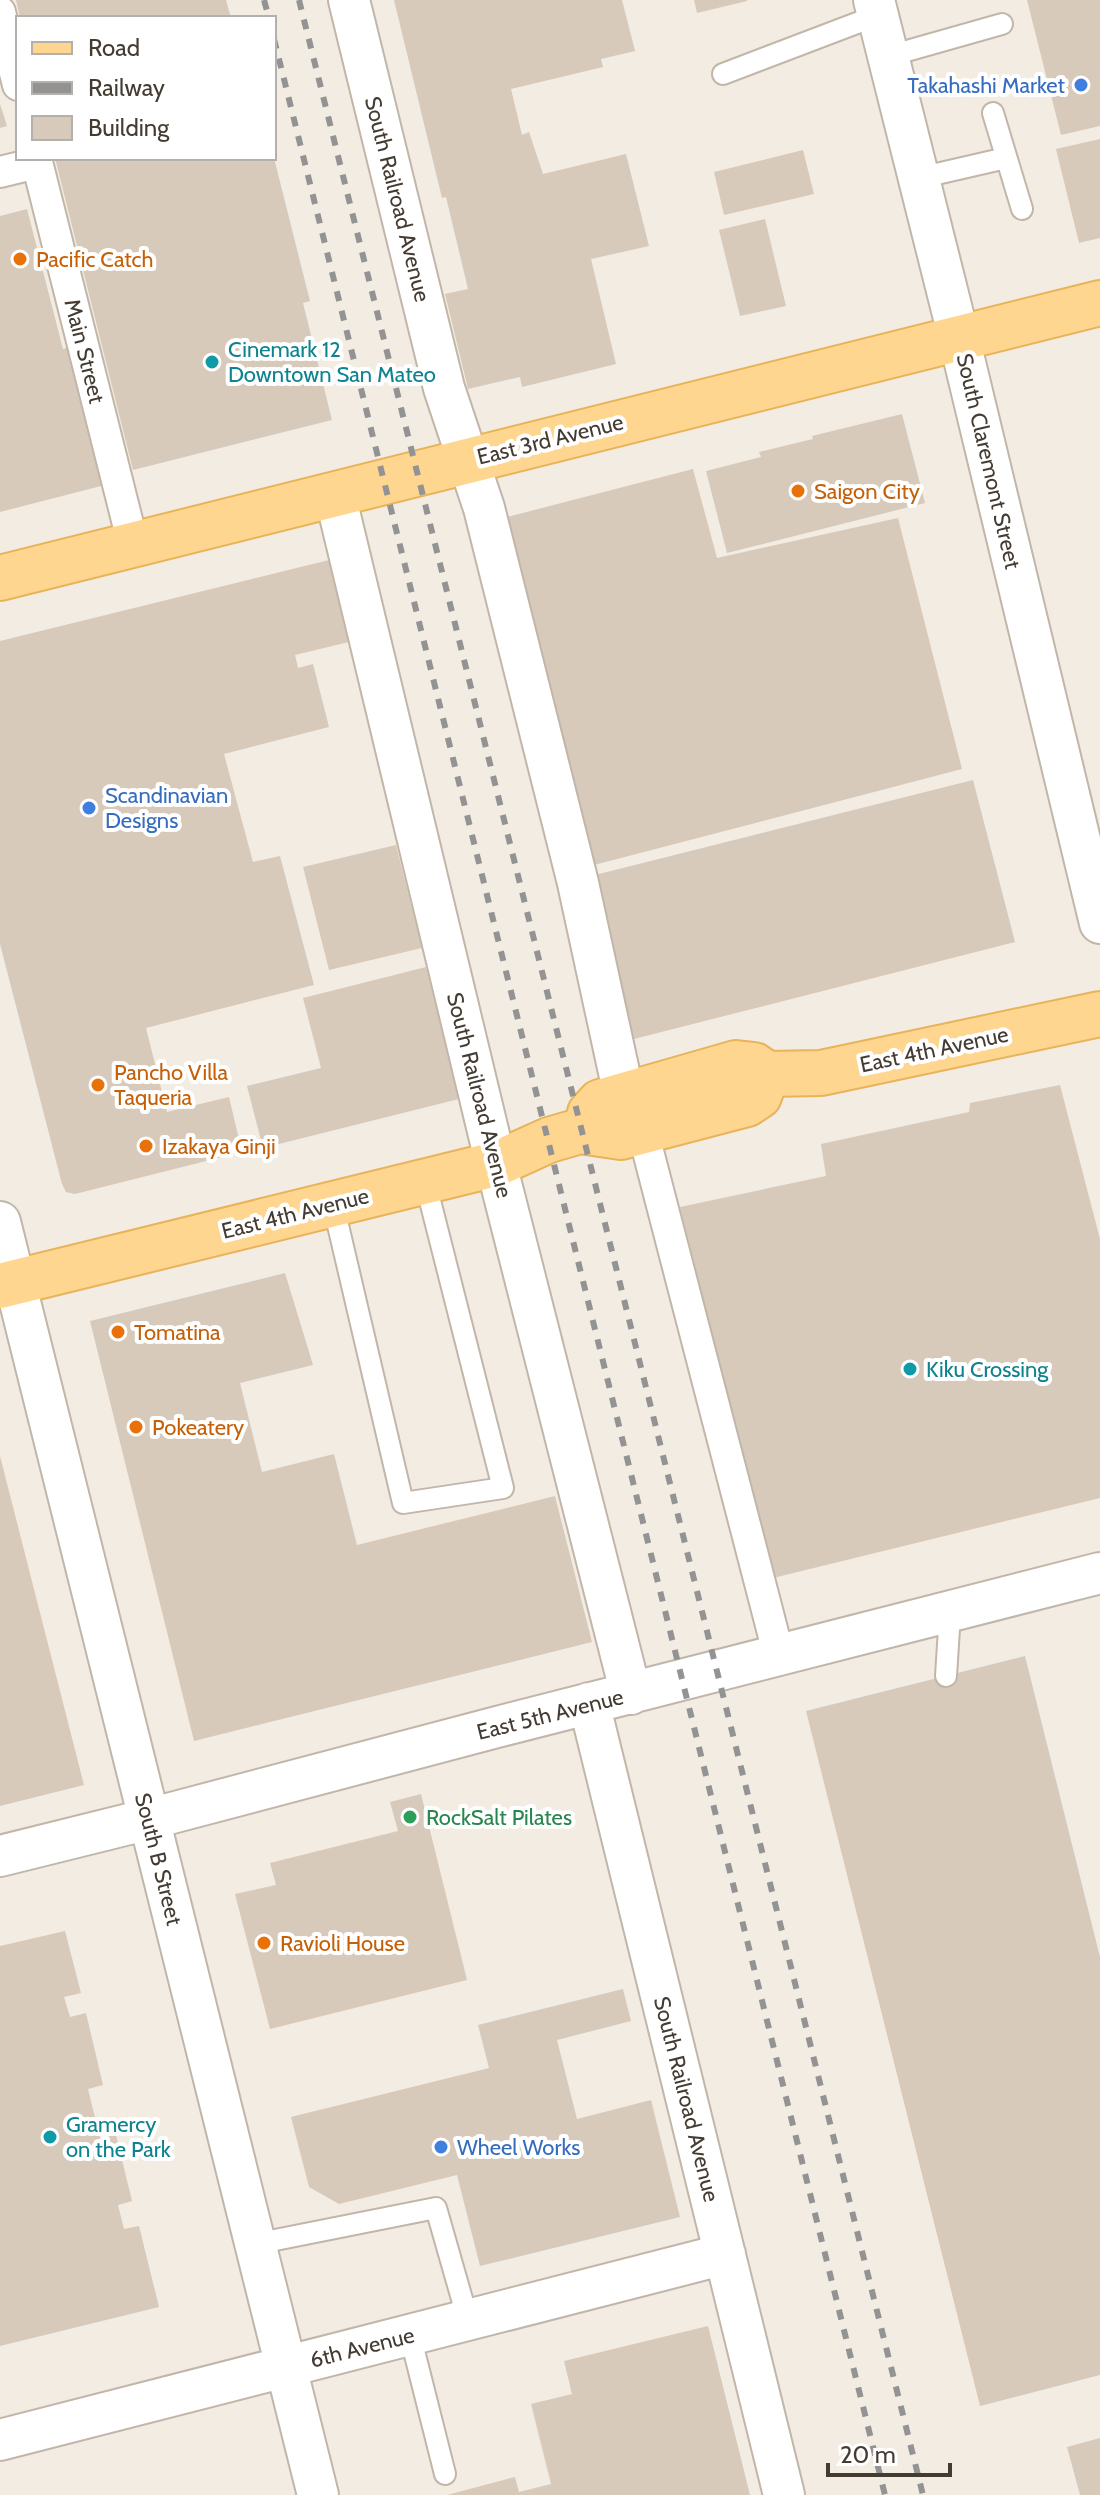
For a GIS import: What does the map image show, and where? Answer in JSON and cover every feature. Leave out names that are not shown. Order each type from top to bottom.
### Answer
[{"type":"main road","name":"East 3rd Avenue","points":[[0,578],[1100,303]]},
{"type":"main road","name":"East 4th Avenue","points":[[7,1284],[496,1164],[549,1140],[587,1130],[590,1113],[600,1102],[633,1114],[736,1063],[754,1065],[767,1074],[821,1073],[1100,1014]]},
{"type":"street","name":"South Railroad Avenue","points":[[349,0],[444,388],[484,508],[633,1114],[779,1656]]},
{"type":"street","name":"South Claremont Street","points":[[876,7],[1100,923]]},
{"type":"street","points":[[0,12],[16,77]]},
{"type":"street","points":[[0,172],[37,160]]},
{"type":"street","name":"Main Street","points":[[37,160],[133,544]]},
{"type":"street","name":"South Railroad Avenue","points":[[335,495],[496,1164],[631,1694]]},
{"type":"street","name":"South B Street","points":[[0,1222],[7,1284],[149,1819],[318,2495]]},
{"type":"street","name":"East 5th Avenue","points":[[0,1856],[1100,1573]]},
{"type":"street","name":"South Railroad Avenue","points":[[589,1703],[784,2495]]},
{"type":"street","name":"6th Avenue","points":[[0,2440],[725,2254]]},
{"type":"lane","points":[[723,74],[876,7]]},
{"type":"lane","points":[[889,56],[1002,24]]},
{"type":"lane","points":[[993,113],[1022,209]]},
{"type":"lane","points":[[919,178],[1006,158]]},
{"type":"lane","points":[[333,1204],[403,1503],[503,1488],[425,1181]]},
{"type":"lane","points":[[946,1676],[950,1613]]},
{"type":"lane","points":[[255,2244],[436,2208],[468,2320]]},
{"type":"lane","points":[[410,2335],[445,2474]]},
{"type":"building","points":[[16,0],[226,0],[230,16],[20,16]]},
{"type":"building","points":[[394,0],[622,0],[635,51],[601,59],[603,67],[511,89],[522,135],[529,132],[543,174],[626,154],[649,246],[591,259],[616,364],[522,387],[520,377],[468,389],[445,294],[468,289],[446,197],[442,198]]},
{"type":"building","points":[[694,0],[747,0],[747,1],[697,13]]},
{"type":"building","points":[[1027,0],[1100,0],[1100,126],[1061,135]]},
{"type":"building","points":[[0,104],[7,126],[0,128]]},
{"type":"building","points":[[1100,139],[1100,238],[1079,243],[1056,149]]},
{"type":"building","points":[[803,150],[814,194],[724,215],[714,172]]},
{"type":"building","name":"Cinemark 12 Downtown San Mateo","points":[[56,160],[275,160],[310,301],[303,303],[332,420],[133,470]]},
{"type":"building","points":[[27,209],[63,349],[70,347],[105,485],[0,512],[0,216]]},
{"type":"building","points":[[765,219],[786,306],[740,316],[719,230]]},
{"type":"building","points":[[902,414],[925,503],[727,553],[706,471],[761,457],[759,452],[813,439],[812,436]]},
{"type":"building","points":[[693,469],[717,558],[898,518],[962,769],[594,865],[507,517]]},
{"type":"building","points":[[329,560],[349,642],[295,655],[298,668],[313,664],[329,727],[224,754],[253,862],[280,856],[314,985],[146,1028],[167,1112],[229,1097],[242,1152],[75,1194],[66,1192],[0,944],[0,641]]},
{"type":"building","points":[[973,780],[1015,942],[630,1040],[591,876]]},
{"type":"building","points":[[396,845],[422,948],[329,970],[303,867]]},
{"type":"building","points":[[426,967],[459,1099],[263,1148],[247,1086],[321,1068],[303,998]]},
{"type":"building","name":"Kiku Crossing","points":[[1060,1085],[1100,1239],[1100,1498],[773,1578],[680,1207],[826,1176],[821,1144],[969,1112],[970,1103]]},
{"type":"building","points":[[285,1273],[313,1365],[240,1383],[262,1472],[334,1454],[357,1545],[555,1496],[592,1642],[194,1741],[90,1321]]},
{"type":"building","points":[[0,1456],[84,1785],[0,1806]]},
{"type":"building","points":[[1025,1656],[1100,1957],[1100,2375],[980,2406],[806,1711]]},
{"type":"building","points":[[421,1794],[467,1980],[270,2029],[235,1894],[276,1885],[270,1863],[398,1831],[390,1802]]},
{"type":"building","name":"Gramercy on the Park","points":[[65,1931],[81,1993],[64,1997],[70,2017],[86,2013],[103,2085],[88,2089],[100,2138],[116,2135],[132,2201],[118,2205],[124,2229],[139,2226],[159,2307],[0,2346],[0,1946]]},
{"type":"building","name":"Wheel Works","points":[[623,1989],[631,2021],[557,2040],[577,2119],[651,2100],[680,2217],[480,2266],[457,2175],[339,2204],[309,2187],[291,2117],[489,2068],[478,2025]]},
{"type":"building","points":[[708,2326],[750,2495],[447,2495],[515,2477],[519,2492],[551,2484],[531,2404],[572,2394],[564,2361]]},
{"type":"building","points":[[1100,2438],[1100,2495],[1080,2495],[1067,2447]]},
{"type":"railway","points":[[264,0],[268,16]]},
{"type":"railway","points":[[299,0],[923,2495]]},
{"type":"railway","points":[[276,47],[885,2495]]},
{"type":"place","name":"Takahashi Market","points":[[1081,85]]},
{"type":"place","name":"Pacific Catch","points":[[20,259]]},
{"type":"place","name":"Cinemark 12 Downtown San Mateo","points":[[212,362]]},
{"type":"place","name":"Saigon City","points":[[798,491]]},
{"type":"place","name":"Scandinavian Designs","points":[[89,808]]},
{"type":"place","name":"Pancho Villa Taqueria","points":[[98,1085]]},
{"type":"place","name":"Izakaya Ginji","points":[[146,1146]]},
{"type":"place","name":"Tomatina","points":[[118,1332]]},
{"type":"place","name":"Kiku Crossing","points":[[910,1369]]},
{"type":"place","name":"Pokeatery","points":[[136,1427]]},
{"type":"place","name":"RockSalt Pilates","points":[[410,1817]]},
{"type":"place","name":"Ravioli House","points":[[264,1943]]},
{"type":"place","name":"Gramercy on the Park","points":[[50,2137]]},
{"type":"place","name":"Wheel Works","points":[[441,2147]]}]
